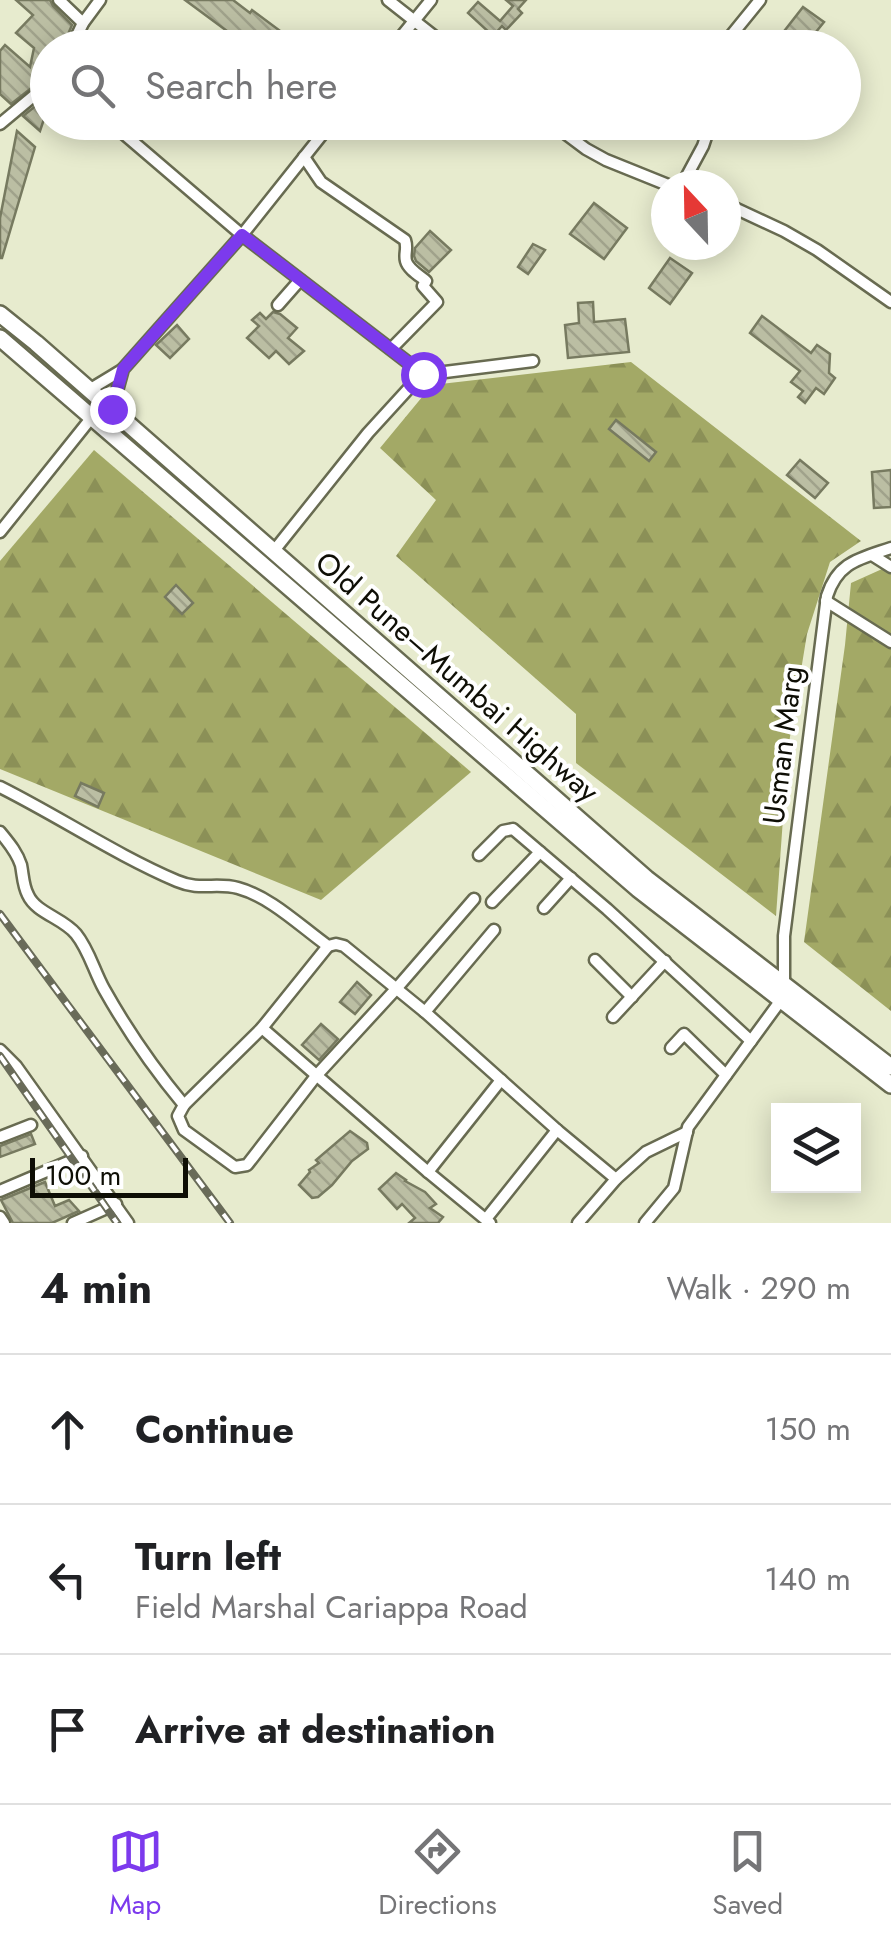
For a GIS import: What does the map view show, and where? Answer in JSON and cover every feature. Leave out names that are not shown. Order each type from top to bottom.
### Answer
[{"type":"highway","name":"Old Pune–Mumbai Highway","points":[[0,314],[647,878],[891,1084]]},
{"type":"highway","name":"Old Pune–Mumbai Highway","points":[[0,338],[638,890],[891,1067]]},
{"type":"street","points":[[59,0],[84,22]]},
{"type":"street","points":[[80,30],[100,0]]},
{"type":"street","points":[[388,0],[426,30]]},
{"type":"street","points":[[407,30],[431,0]]},
{"type":"street","points":[[736,30],[760,0]]},
{"type":"street","points":[[0,124],[30,99]]},
{"type":"street","points":[[132,140],[242,235],[423,374]]},
{"type":"street","points":[[89,390],[123,369],[242,235],[318,140]]},
{"type":"street","points":[[574,140],[606,160],[651,178]]},
{"type":"street","points":[[690,170],[705,140]]},
{"type":"street","points":[[304,157],[321,182],[405,240],[406,263],[426,281],[423,286],[436,302],[391,349]]},
{"type":"street","points":[[741,211],[816,250],[891,302]]},
{"type":"street","points":[[278,305],[300,280]]},
{"type":"street","points":[[273,552],[368,434],[423,374],[533,361]]},
{"type":"street","points":[[112,409],[123,369]]},
{"type":"street","points":[[0,532],[92,416]]},
{"type":"street","points":[[891,548],[844,568],[832,579],[826,600],[891,642]]},
{"type":"street","points":[[872,555],[891,567]]},
{"type":"street","name":"Usman Marg","points":[[783,992],[784,936],[826,600]]},
{"type":"street","points":[[0,787],[180,883],[194,888],[228,886],[252,894],[328,946]]},
{"type":"street","points":[[480,855],[503,830],[510,828],[751,1041]]},
{"type":"street","points":[[0,832],[20,863],[30,900],[78,936],[102,986],[134,1038],[184,1105]]},
{"type":"street","points":[[492,902],[540,852]]},
{"type":"street","points":[[544,908],[571,878]]},
{"type":"street","points":[[474,899],[396,989],[316,1076],[247,1164],[235,1167],[184,1130],[178,1116],[184,1105],[262,1028],[328,946],[336,944],[344,946],[396,989],[425,1012],[616,1179]]},
{"type":"street","points":[[425,1012],[494,930]]},
{"type":"street","points":[[595,960],[632,997]]},
{"type":"street","points":[[613,1018],[665,962]]},
{"type":"street","points":[[645,1223],[674,1188],[688,1126],[783,992]]},
{"type":"street","points":[[262,1028],[488,1221],[557,1130]]},
{"type":"street","points":[[671,1048],[684,1034],[726,1075]]},
{"type":"street","points":[[0,1050],[16,1066],[128,1223]]},
{"type":"street","points":[[0,1072],[16,1066]]},
{"type":"street","points":[[428,1172],[500,1080]]},
{"type":"street","points":[[0,1137],[31,1125]]},
{"type":"street","points":[[578,1223],[646,1152],[686,1132]]},
{"type":"street","points":[[0,1191],[82,1156]]},
{"type":"street","points":[[72,1223],[116,1204]]},
{"type":"street","points":[[0,1216],[4,1223]]},
{"type":"green space","points":[[631,362],[861,541],[830,562],[807,634],[788,749],[776,916],[576,763],[576,714],[396,556],[436,500],[380,448],[432,385]]},
{"type":"green space","points":[[94,450],[471,772],[321,900],[0,769],[0,561]]},
{"type":"green space","points":[[891,565],[891,1011],[804,942],[851,583]]},
{"type":"building","points":[[16,0],[50,0],[72,25],[70,30],[30,30],[30,45],[16,33],[33,15]]},
{"type":"building","points":[[185,0],[233,0],[279,30],[226,30]]},
{"type":"building","points":[[506,0],[526,0],[518,9],[522,13],[506,30],[502,26],[486,30],[468,13],[478,2],[500,21],[513,6]]},
{"type":"building","points":[[803,7],[824,22],[818,30],[785,30]]},
{"type":"building","points":[[5,45],[30,67],[30,89],[11,104],[0,94],[0,51]]},
{"type":"building","points":[[17,131],[35,147],[0,258],[0,218]]},
{"type":"building","points":[[594,203],[627,228],[604,259],[570,234]]},
{"type":"building","points":[[430,231],[451,250],[429,272],[414,256],[415,248]]},
{"type":"building","points":[[533,244],[545,250],[528,274],[518,267]]},
{"type":"building","points":[[669,260],[692,273],[670,304],[649,288]]},
{"type":"building","points":[[593,302],[594,322],[625,319],[629,352],[568,358],[565,325],[579,323],[578,303]]},
{"type":"building","points":[[273,312],[297,328],[288,338],[304,351],[289,364],[276,351],[269,358],[247,338],[259,326],[252,320],[260,313],[266,319]]},
{"type":"building","points":[[762,316],[811,353],[817,345],[830,354],[829,373],[835,378],[824,394],[816,388],[805,403],[798,397],[803,391],[791,382],[800,371],[750,333]]},
{"type":"building","points":[[177,325],[189,339],[170,358],[156,345]]},
{"type":"building","points":[[616,420],[656,452],[649,461],[609,429]]},
{"type":"building","points":[[800,460],[828,483],[815,498],[787,475]]},
{"type":"building","points":[[891,470],[891,507],[874,508],[872,472]]},
{"type":"building","points":[[176,585],[193,603],[182,614],[165,597]]},
{"type":"building","points":[[81,783],[104,793],[98,807],[75,796]]},
{"type":"building","points":[[357,982],[371,995],[355,1014],[340,1002]]},
{"type":"building","points":[[321,1024],[338,1039],[319,1060],[302,1045]]},
{"type":"building","points":[[350,1131],[367,1143],[368,1149],[332,1185],[312,1198],[299,1185],[319,1163],[316,1160]]},
{"type":"building","points":[[31,1134],[35,1144],[0,1157],[0,1146]]},
{"type":"building","points":[[396,1173],[436,1204],[430,1208],[443,1217],[438,1223],[409,1223],[415,1218],[402,1204],[397,1209],[379,1189]]},
{"type":"building","points":[[45,1182],[55,1206],[69,1200],[79,1211],[52,1223],[13,1223],[1,1200]]},
{"type":"railway","points":[[0,914],[230,1223]]},
{"type":"railway","points":[[0,1056],[117,1223]]},
{"type":"route","points":[[112,409],[123,369],[242,235],[423,374]]}]
